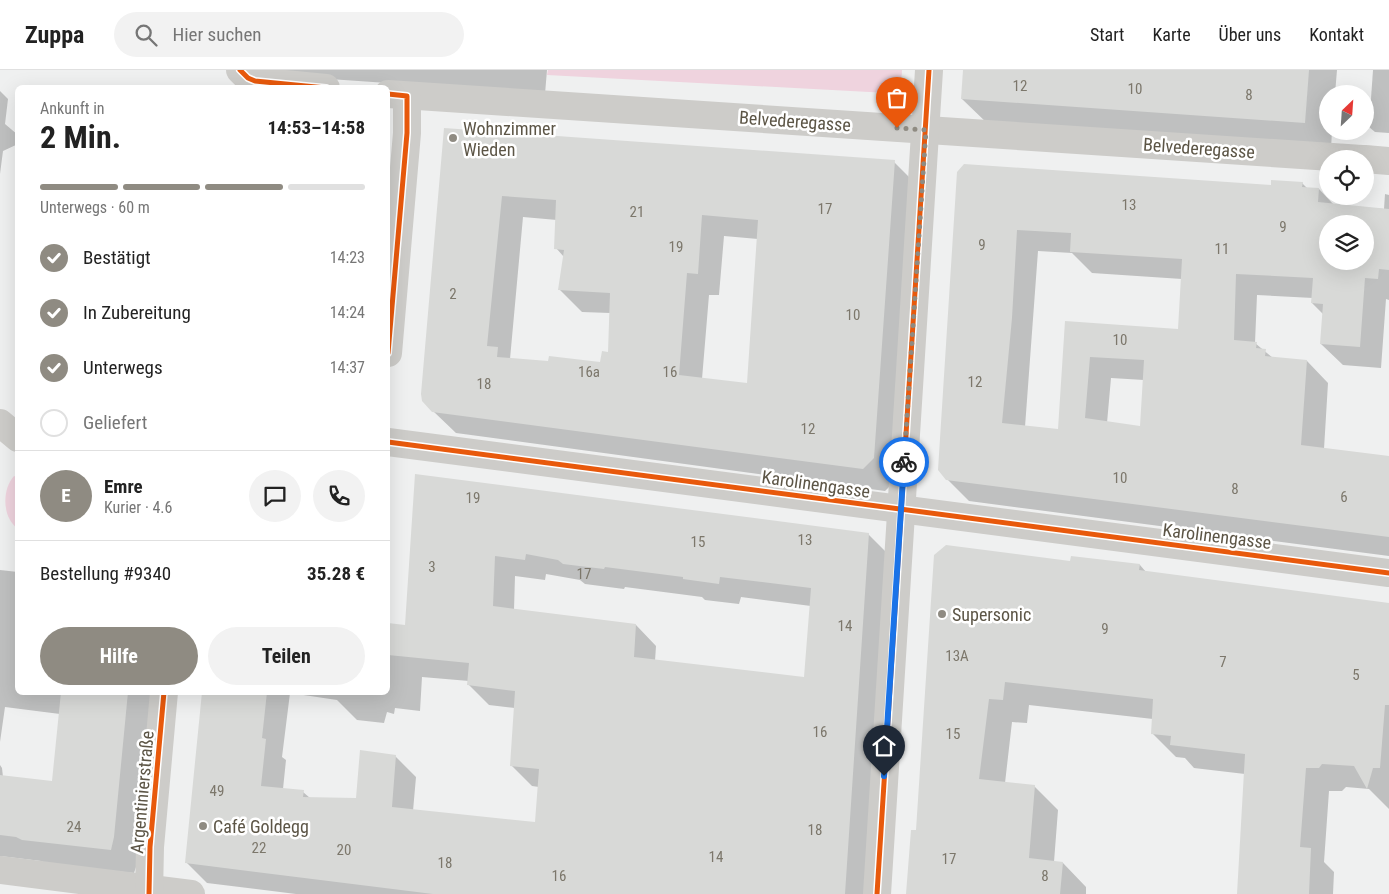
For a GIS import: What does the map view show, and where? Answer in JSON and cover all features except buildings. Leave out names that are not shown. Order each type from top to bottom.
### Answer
[{"type":"street","points":[[240,70],[255,81],[296,85]]},
{"type":"street","points":[[877,894],[929,70]]},
{"type":"street","points":[[390,330],[407,133],[397,95]]},
{"type":"street","name":"Belvederegasse","points":[[397,95],[439,96],[1319,156]]},
{"type":"street","name":"Belvederegasse","points":[[1374,159],[1389,160]]},
{"type":"street","points":[[0,422],[15,435]]},
{"type":"street","name":"Karolinengasse","points":[[390,442],[1389,572]]},
{"type":"street","name":"Argentinierstraße","points":[[149,891],[150,847],[164,695]]},
{"type":"street","points":[[0,870],[149,891],[191,894]]},
{"type":"shaded area","points":[[548,70],[902,70],[899,85],[888,93],[547,75]]},
{"type":"shaded area","points":[[15,476],[15,526],[9,517],[5,503],[7,488]]},
{"type":"cycle path","points":[[240,70],[248,78],[255,81],[296,85]]},
{"type":"cycle path","points":[[877,894],[929,70]]},
{"type":"cycle path","points":[[390,94],[407,96],[407,133],[390,330]]},
{"type":"cycle path","points":[[390,442],[1389,573]]},
{"type":"cycle path","points":[[149,894],[150,847],[164,695]]},
{"type":"way so far","points":[[897,128],[926,130],[904,462]]},
{"type":"place","name":"Wohnzimmer Wieden","points":[[453,138]]},
{"type":"place","name":"Supersonic","points":[[942,614]]},
{"type":"place","name":"Café Goldegg","points":[[203,826]]},
{"type":"route","points":[[884,776],[904,462]]}]
